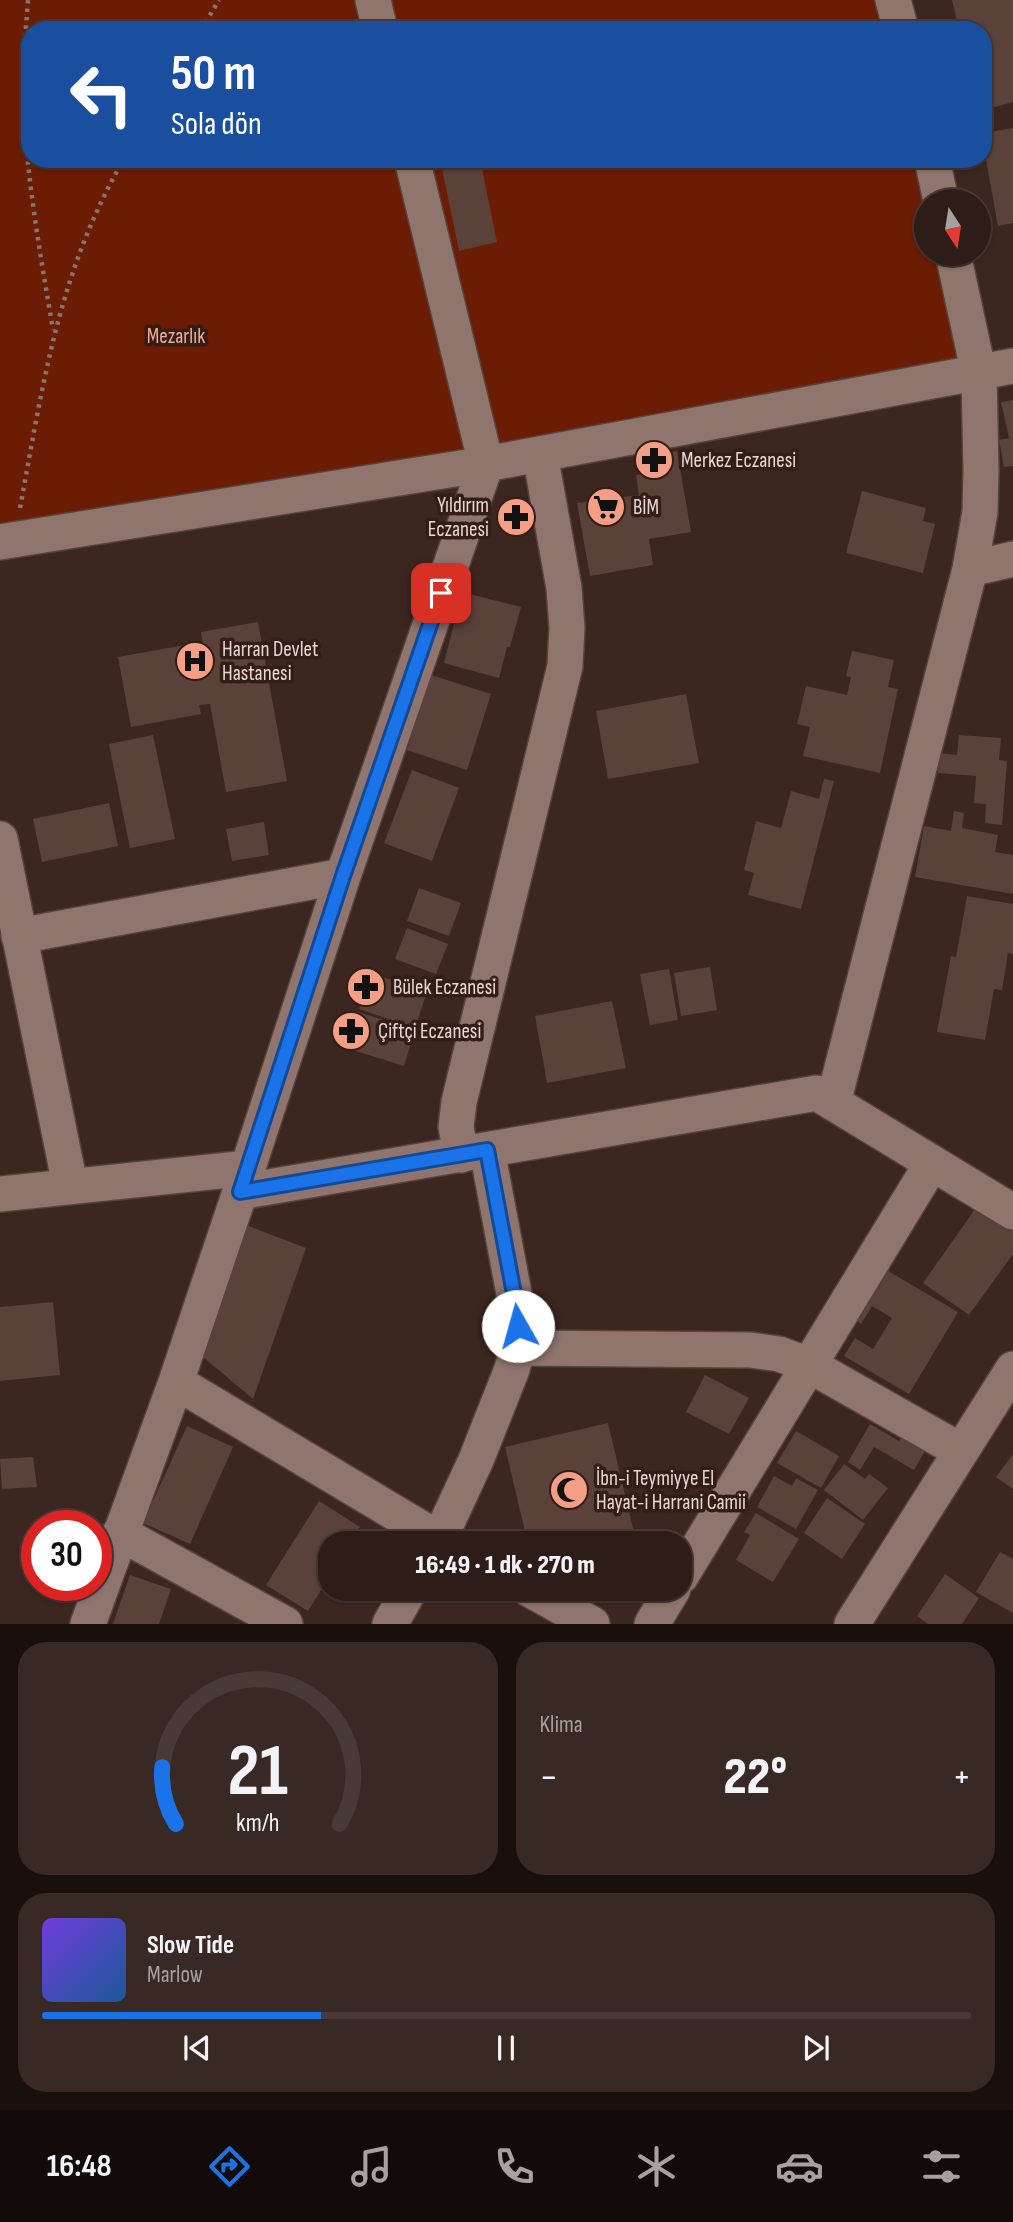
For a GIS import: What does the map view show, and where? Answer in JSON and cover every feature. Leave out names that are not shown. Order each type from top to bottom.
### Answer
[{"type":"street","points":[[373,0],[378,21]]},
{"type":"street","points":[[893,0],[899,21]]},
{"type":"street","points":[[88,1623],[176,1382],[343,876],[486,464],[414,168]]},
{"type":"street","points":[[934,168],[938,189]]},
{"type":"street","points":[[834,1103],[970,569],[980,512],[979,374],[956,266]]},
{"type":"street","points":[[7,541],[486,464],[1013,366]]},
{"type":"street","points":[[446,1531],[477,1460],[518,1348],[515,1299],[474,1152],[456,1127],[459,1102],[565,666],[567,628],[564,588],[540,454]]},
{"type":"street","points":[[970,569],[1013,559]]},
{"type":"street","points":[[0,839],[70,1185]]},
{"type":"street","points":[[19,936],[343,876]]},
{"type":"street","points":[[0,1194],[70,1185],[244,1180],[474,1152],[817,1093],[1013,1212]]},
{"type":"street","points":[[692,1558],[932,1163]]},
{"type":"street","points":[[518,1348],[750,1350],[779,1354],[809,1365],[961,1451]]},
{"type":"street","points":[[864,1619],[961,1451],[1013,1369]]},
{"type":"street","points":[[176,1382],[423,1531]]},
{"type":"street","points":[[120,1533],[285,1623]]},
{"type":"street","points":[[390,1623],[403,1601]]},
{"type":"street","points":[[551,1601],[592,1623]]},
{"type":"street","points":[[652,1623],[666,1601]]},
{"type":"path","points":[[26,21],[27,0]]},
{"type":"path","points":[[206,21],[219,0]]},
{"type":"path","points":[[29,168],[37,238],[54,335]]},
{"type":"path","points":[[7,541],[66,288],[105,192],[119,168]]},
{"type":"green space","name":"Mezarlık","points":[[0,0],[893,0],[899,21],[21,21],[21,168],[931,168],[928,189],[914,189],[914,266],[956,266],[979,374],[0,542]]},
{"type":"building","points":[[952,0],[1013,0],[1013,102],[992,108],[992,21],[957,21]]},
{"type":"building","points":[[1013,128],[1013,223],[998,226],[987,168],[992,168],[992,132]]},
{"type":"building","points":[[442,168],[482,168],[497,242],[459,251]]},
{"type":"building","points":[[1013,400],[1013,466],[1004,467],[999,440],[1009,438],[1001,402]]},
{"type":"building","points":[[677,451],[691,532],[649,539],[653,565],[590,576],[577,503],[639,495],[636,475],[654,472],[652,455]]},
{"type":"building","points":[[862,491],[926,508],[923,521],[935,524],[923,573],[846,553]]},
{"type":"building","points":[[462,592],[521,607],[499,678],[444,663]]},
{"type":"building","points":[[258,622],[287,781],[226,792],[210,704],[199,705],[201,714],[131,727],[118,657],[185,645],[187,659],[205,656],[201,632]]},
{"type":"building","points":[[852,651],[894,660],[888,687],[898,689],[880,773],[803,756],[810,727],[797,724],[806,686],[847,695],[851,677],[846,676]]},
{"type":"building","points":[[431,675],[491,694],[467,770],[407,750]]},
{"type":"building","points":[[686,694],[699,763],[608,779],[596,711]]},
{"type":"building","points":[[153,735],[175,839],[130,848],[109,744]]},
{"type":"building","points":[[959,735],[1001,738],[999,760],[1007,761],[1002,825],[985,823],[986,804],[974,803],[976,776],[938,773],[940,753],[957,755]]},
{"type":"building","points":[[412,770],[459,788],[432,861],[384,843]]},
{"type":"building","points":[[824,779],[834,781],[801,909],[748,895],[754,873],[744,870],[756,821],[781,828],[791,791],[819,799]]},
{"type":"building","points":[[109,803],[118,846],[42,862],[33,819]]},
{"type":"building","points":[[954,811],[964,813],[962,828],[998,835],[995,852],[1013,855],[1013,894],[915,877],[924,826],[951,831]]},
{"type":"building","points":[[264,822],[269,855],[232,861],[226,829]]},
{"type":"building","points":[[419,888],[461,903],[449,936],[407,921]]},
{"type":"building","points":[[967,896],[1013,904],[1013,954],[1008,953],[1002,990],[994,989],[985,1040],[937,1032],[951,956],[956,957]]},
{"type":"building","points":[[407,928],[448,944],[436,974],[395,959]]},
{"type":"building","points":[[710,967],[717,1010],[681,1016],[674,973]]},
{"type":"building","points":[[669,969],[678,1020],[650,1025],[640,974]]},
{"type":"building","points":[[371,973],[427,992],[415,1028],[359,1009]]},
{"type":"building","points":[[612,1001],[626,1068],[547,1083],[535,1016]]},
{"type":"building","points":[[355,1011],[415,1030],[404,1066],[343,1047]]},
{"type":"building","points":[[978,1205],[1013,1230],[1013,1254],[969,1315],[923,1283]]},
{"type":"building","points":[[243,1224],[306,1248],[253,1399],[197,1352]]},
{"type":"building","points":[[888,1271],[958,1312],[909,1394],[844,1356],[855,1338],[873,1349],[892,1318],[872,1306],[861,1324],[857,1321]]},
{"type":"building","points":[[53,1302],[60,1375],[0,1381],[0,1307]]},
{"type":"building","points":[[705,1375],[749,1398],[729,1434],[686,1412]]},
{"type":"building","name":"İbn-i Teymiyye El Hayat-i Harrani Camii","points":[[608,1423],[634,1531],[525,1531],[505,1447]]},
{"type":"building","points":[[870,1424],[899,1441],[905,1431],[929,1444],[914,1470],[874,1447],[860,1470],[848,1462]]},
{"type":"building","points":[[187,1426],[233,1447],[190,1544],[143,1523]]},
{"type":"building","points":[[796,1431],[839,1456],[821,1488],[777,1463]]},
{"type":"building","points":[[1013,1454],[1013,1489],[996,1477]]},
{"type":"building","points":[[33,1457],[37,1487],[2,1489],[0,1459]]},
{"type":"building","points":[[844,1464],[865,1479],[869,1474],[888,1488],[863,1520],[824,1490]]},
{"type":"building","points":[[774,1476],[792,1486],[796,1478],[818,1490],[796,1529],[757,1507]]},
{"type":"building","points":[[827,1498],[865,1524],[842,1559],[804,1533]]},
{"type":"building","points":[[319,1501],[360,1527],[358,1531],[318,1531],[318,1595],[308,1611],[266,1585]]},
{"type":"building","points":[[756,1513],[799,1539],[773,1582],[736,1560],[750,1535],[744,1532]]},
{"type":"building","points":[[1000,1552],[1013,1559],[1013,1613],[976,1592]]},
{"type":"building","points":[[945,1574],[979,1598],[962,1624],[928,1624],[917,1616]]},
{"type":"building","points":[[130,1575],[171,1589],[159,1624],[113,1624]]},
{"type":"place","name":"Merkez Eczanesi","points":[[654,460]]},
{"type":"place","name":"BİM","points":[[606,507]]},
{"type":"place","name":"Yıldırım Eczanesi","points":[[516,517]]},
{"type":"place","name":"Harran Devlet Hastanesi","points":[[195,661]]},
{"type":"place","name":"Bülek Eczanesi","points":[[366,987]]},
{"type":"place","name":"Çiftçi Eczanesi","points":[[351,1031]]},
{"type":"place","name":"İbn-i Teymiyye El Hayat-i Harrani Camii","points":[[569,1490]]},
{"type":"route","points":[[441,593],[343,876],[240,1192],[487,1150],[518,1326]]}]
